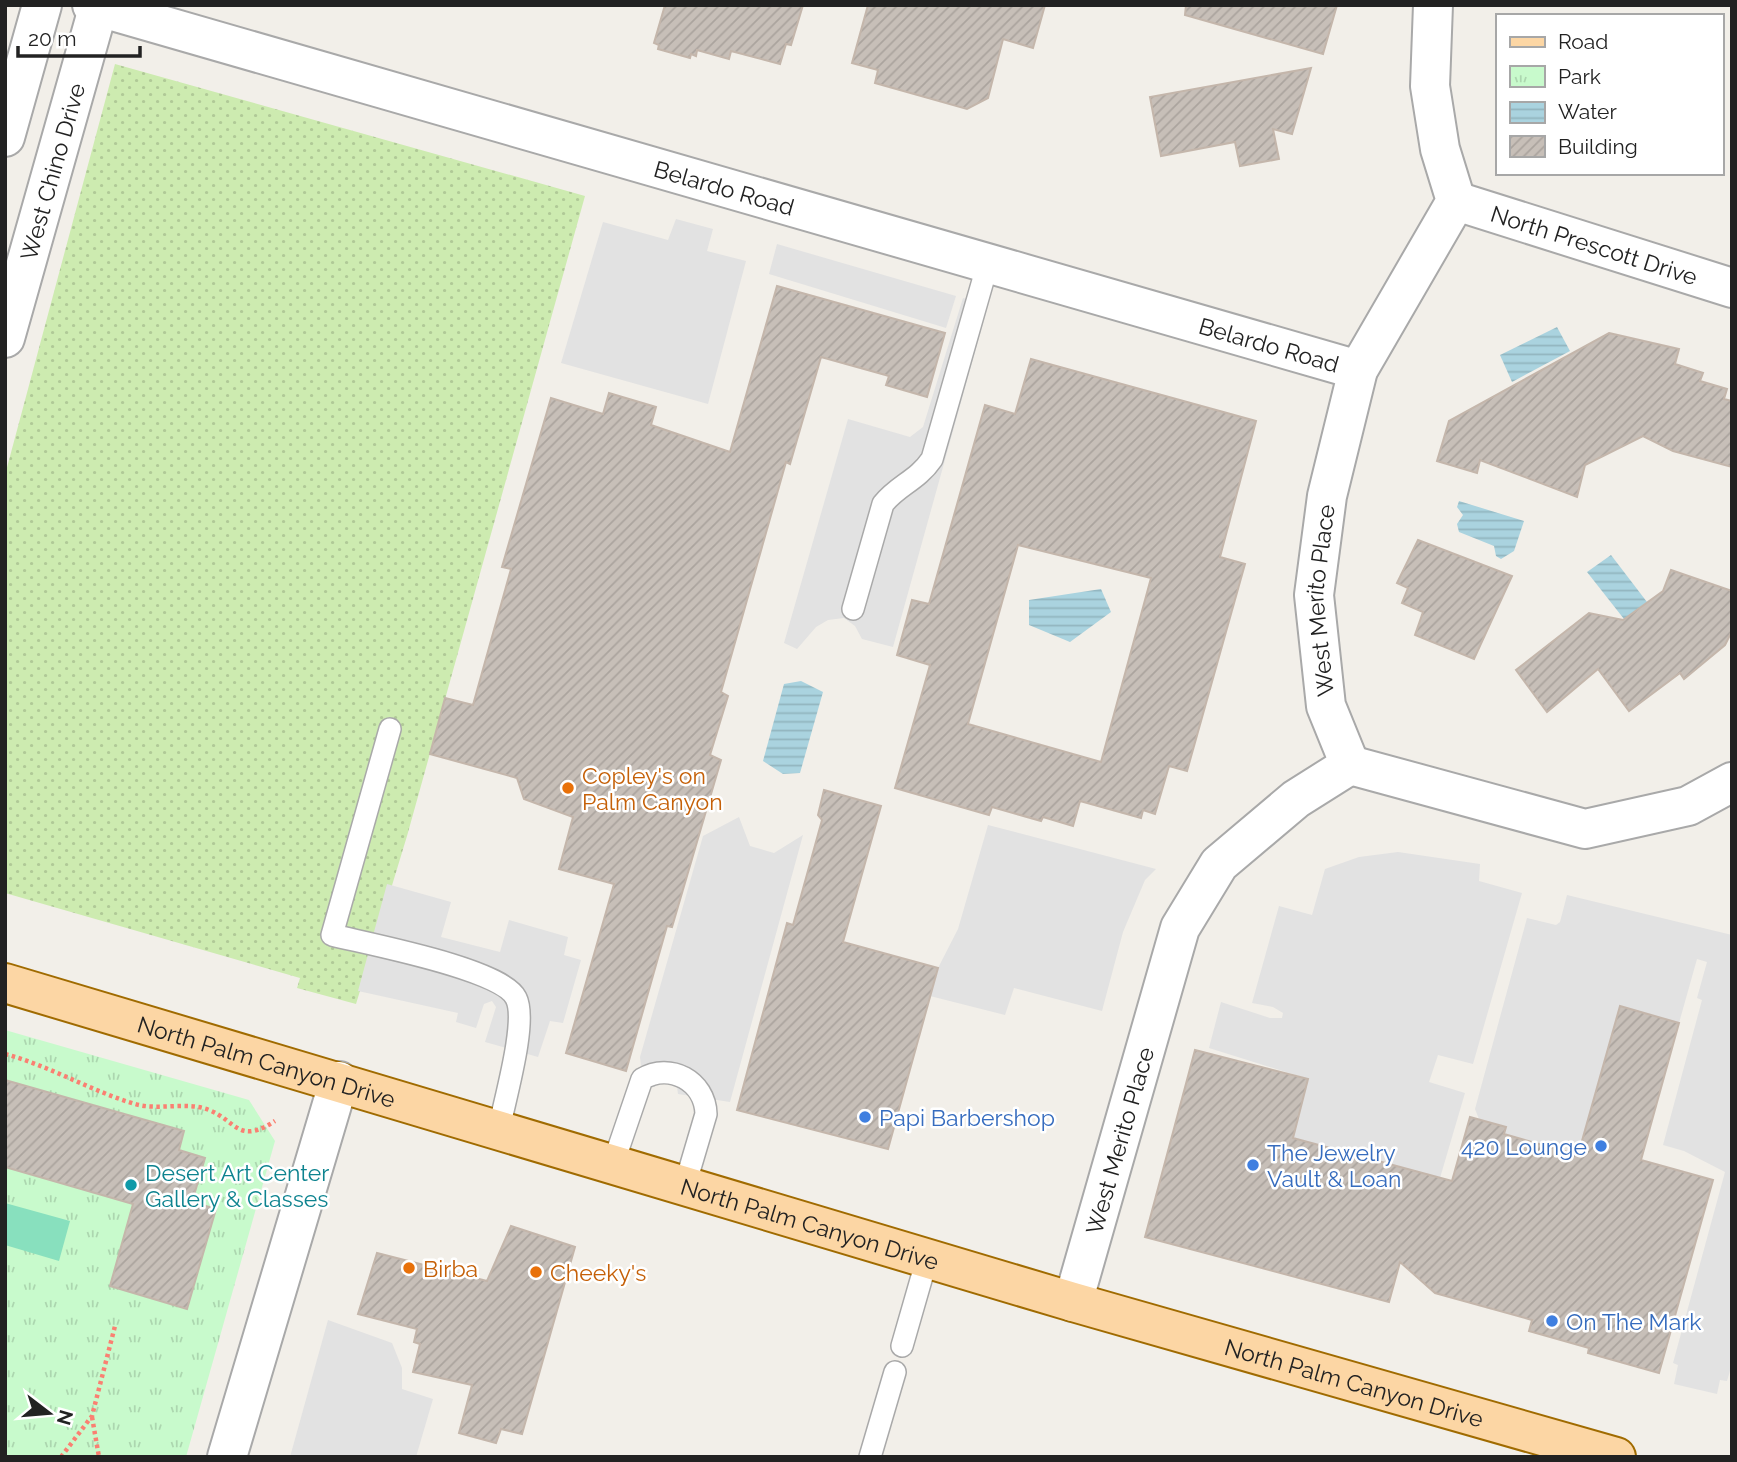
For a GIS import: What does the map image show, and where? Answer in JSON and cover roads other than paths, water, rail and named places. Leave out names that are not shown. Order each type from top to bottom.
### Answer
[{"type":"main road","name":"North Palm Canyon Drive","points":[[5,983],[1073,1302],[1616,1457]]},
{"type":"street","points":[[5,136],[42,5]]},
{"type":"street","points":[[1433,5],[1430,86],[1440,149],[1456,201]]},
{"type":"street","name":"Belardo Road","points":[[97,6],[1358,370]]},
{"type":"street","name":"West Chino Drive","points":[[5,338],[97,6]]},
{"type":"street","name":"North Prescott Drive","points":[[1456,201],[1732,288]]},
{"type":"street","name":"West Merito Place","points":[[1073,1302],[1180,928],[1219,864],[1296,799],[1350,765],[1326,706],[1314,596],[1327,496],[1358,370],[1456,201]]},
{"type":"street","points":[[1350,765],[1586,829],[1688,806],[1732,782]]},
{"type":"street","points":[[227,1457],[339,1081]]},
{"type":"lane","points":[[853,609],[883,504],[891,494],[921,476],[932,459],[988,263]]},
{"type":"lane","points":[[390,729],[332,934],[477,972],[506,984],[518,999],[519,1031],[499,1129]]},
{"type":"lane","points":[[613,1164],[642,1079],[651,1074],[671,1073],[691,1081],[698,1088],[706,1105],[706,1114],[685,1185]]},
{"type":"lane","points":[[902,1346],[927,1259]]},
{"type":"lane","points":[[870,1457],[895,1372]]},
{"type":"water","points":[[1557,327],[1570,351],[1512,382],[1500,355]]},
{"type":"water","points":[[1459,501],[1524,521],[1514,551],[1501,559],[1496,556],[1494,546],[1459,532],[1457,524],[1463,515],[1457,507]]},
{"type":"water","points":[[1611,555],[1647,602],[1624,619],[1587,572]]},
{"type":"water","points":[[1101,589],[1111,612],[1070,642],[1029,625],[1029,600]]},
{"type":"water","points":[[801,681],[823,692],[800,773],[783,774],[763,761],[784,684]]},
{"type":"place","name":"Copley's on Palm Canyon","points":[[568,788]]},
{"type":"place","name":"Papi Barbershop","points":[[865,1117]]},
{"type":"place","name":"420 Lounge","points":[[1601,1146]]},
{"type":"place","name":"The Jewelry Vault & Loan","points":[[1253,1165]]},
{"type":"place","name":"Desert Art Center Gallery & Classes","points":[[131,1185]]},
{"type":"place","name":"Birba","points":[[409,1268]]},
{"type":"place","name":"Cheeky's","points":[[536,1272]]},
{"type":"place","name":"On The Mark","points":[[1552,1321]]}]
